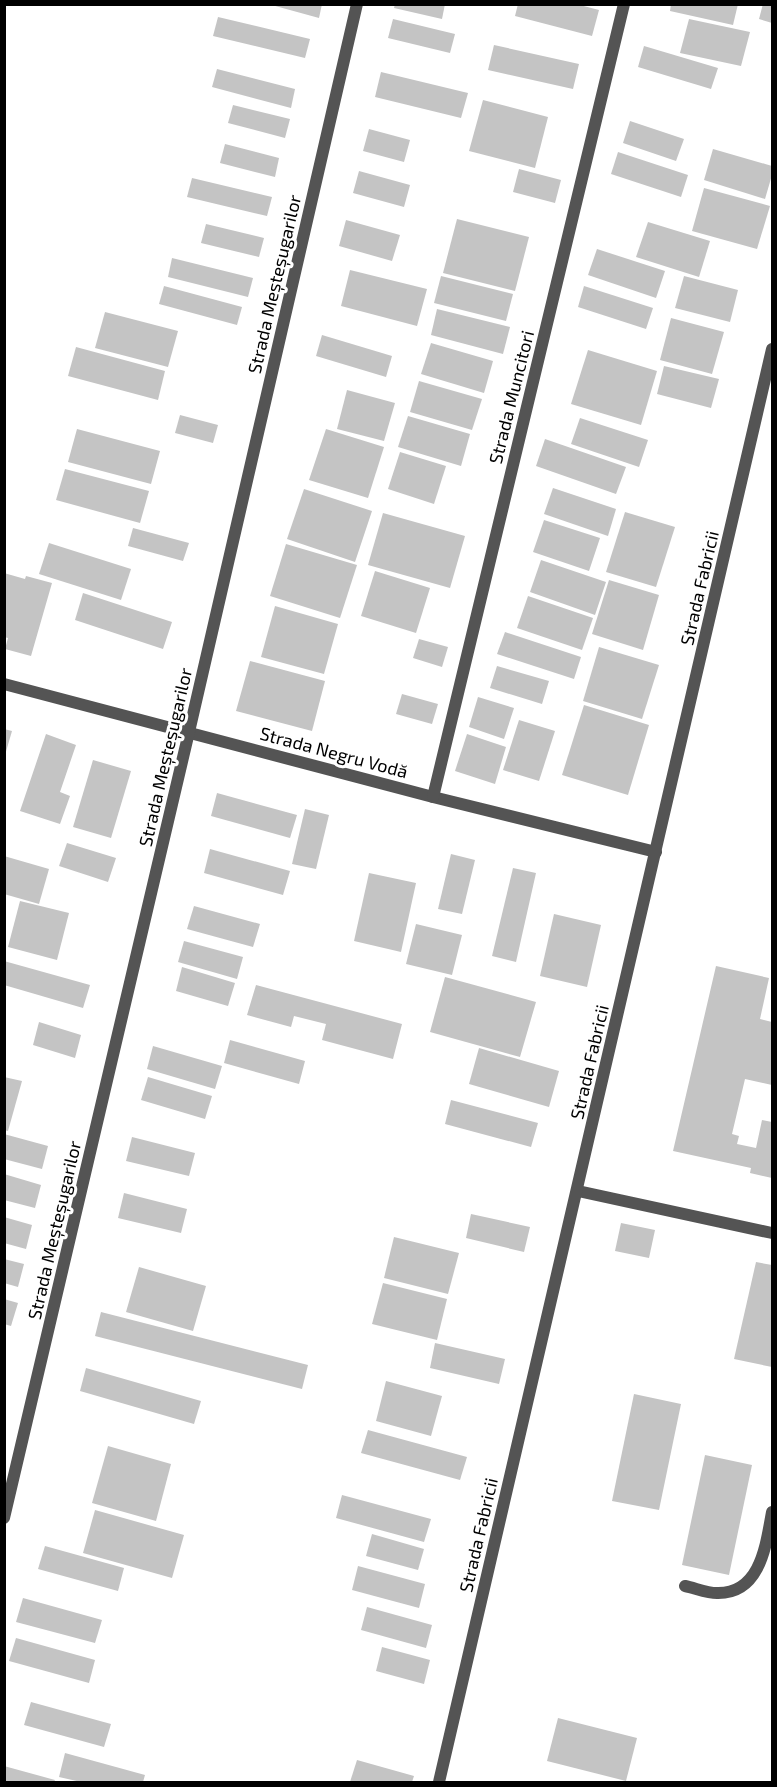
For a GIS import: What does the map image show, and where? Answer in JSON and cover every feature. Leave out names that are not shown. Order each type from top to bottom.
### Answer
[{"type":"street","name":"Strada Meșteșugarilor","points":[[4,1518],[357,4]]},
{"type":"street","name":"Strada Muncitori","points":[[433,797],[624,4]]},
{"type":"street","name":"Strada Fabricii","points":[[439,1782],[772,349]]},
{"type":"street","name":"Strada Negru Vodă","points":[[4,684],[433,797],[656,852]]},
{"type":"street","points":[[578,1191],[772,1233]]},
{"type":"street","points":[[685,1586],[718,1593],[745,1585],[754,1575],[763,1557],[772,1512]]},
{"type":"building","points":[[268,4],[322,4],[319,18]]},
{"type":"building","points":[[395,4],[445,4],[442,19],[394,8]]},
{"type":"building","points":[[518,4],[576,4],[599,10],[592,36],[515,16]]},
{"type":"building","points":[[671,4],[738,4],[733,25],[670,11]]},
{"type":"building","points":[[763,4],[772,4],[772,23],[759,19]]},
{"type":"building","points":[[218,17],[310,39],[305,58],[213,36]]},
{"type":"building","points":[[393,19],[455,34],[450,53],[388,38]]},
{"type":"building","points":[[689,19],[750,32],[741,66],[680,53]]},
{"type":"building","points":[[494,45],[579,64],[573,89],[488,70]]},
{"type":"building","points":[[644,46],[718,68],[711,89],[638,67]]},
{"type":"building","points":[[217,69],[295,89],[291,108],[212,87]]},
{"type":"building","points":[[381,72],[468,93],[461,118],[375,97]]},
{"type":"building","points":[[483,100],[548,117],[535,168],[469,151]]},
{"type":"building","points":[[233,105],[290,119],[285,138],[228,123]]},
{"type":"building","points":[[630,121],[684,139],[676,161],[623,143]]},
{"type":"building","points":[[369,129],[410,140],[404,162],[363,151]]},
{"type":"building","points":[[225,144],[279,158],[275,177],[220,163]]},
{"type":"building","points":[[713,149],[772,166],[772,175],[765,199],[704,180]]},
{"type":"building","points":[[618,152],[688,175],[681,197],[611,174]]},
{"type":"building","points":[[519,169],[561,180],[555,203],[513,192]]},
{"type":"building","points":[[359,171],[410,185],[404,207],[353,193]]},
{"type":"building","points":[[192,178],[272,197],[267,216],[187,197]]},
{"type":"building","points":[[704,188],[770,206],[757,249],[692,231]]},
{"type":"building","points":[[457,219],[529,237],[515,291],[443,273]]},
{"type":"building","points":[[346,220],[400,235],[392,261],[339,246]]},
{"type":"building","points":[[648,222],[710,241],[699,277],[636,257]]},
{"type":"building","points":[[206,224],[264,238],[259,257],[201,243]]},
{"type":"building","points":[[597,249],[665,271],[656,298],[588,275]]},
{"type":"building","points":[[172,258],[253,278],[248,297],[168,277]]},
{"type":"building","points":[[350,270],[427,289],[417,326],[341,306]]},
{"type":"building","points":[[441,276],[513,294],[506,321],[434,303]]},
{"type":"building","points":[[684,276],[738,290],[730,322],[675,308]]},
{"type":"building","points":[[164,286],[242,307],[237,325],[159,304]]},
{"type":"building","points":[[584,286],[653,308],[646,329],[578,307]]},
{"type":"building","points":[[437,309],[510,327],[503,354],[431,335]]},
{"type":"building","points":[[105,312],[178,331],[168,367],[95,348]]},
{"type":"building","points":[[671,318],[724,332],[712,374],[660,360]]},
{"type":"building","points":[[322,335],[392,356],[386,377],[316,356]]},
{"type":"building","points":[[431,343],[493,361],[484,393],[421,374]]},
{"type":"building","points":[[76,347],[165,371],[158,400],[68,376]]},
{"type":"building","points":[[588,350],[657,371],[641,425],[571,404]]},
{"type":"building","points":[[664,366],[719,379],[711,408],[657,394]]},
{"type":"building","points":[[419,381],[482,399],[472,430],[410,412]]},
{"type":"building","points":[[347,390],[395,403],[384,441],[337,429]]},
{"type":"building","points":[[180,415],[218,425],[213,443],[175,433]]},
{"type":"building","points":[[408,416],[470,434],[461,466],[398,447]]},
{"type":"building","points":[[580,418],[648,440],[639,467],[571,444]]},
{"type":"building","points":[[77,429],[160,451],[151,484],[68,462]]},
{"type":"building","points":[[326,429],[384,447],[368,498],[309,480]]},
{"type":"building","points":[[545,439],[626,467],[616,494],[536,466]]},
{"type":"building","points":[[400,452],[446,466],[434,504],[388,489]]},
{"type":"building","points":[[65,469],[149,491],[140,523],[56,500]]},
{"type":"building","points":[[553,488],[616,509],[608,536],[544,514]]},
{"type":"building","points":[[304,489],[372,511],[355,562],[287,539]]},
{"type":"building","points":[[625,512],[675,527],[656,587],[606,572]]},
{"type":"building","points":[[383,513],[465,536],[450,588],[368,565]]},
{"type":"building","points":[[544,520],[600,538],[589,571],[533,552]]},
{"type":"building","points":[[133,528],[189,543],[183,561],[128,546]]},
{"type":"building","points":[[49,543],[131,569],[121,600],[39,574]]},
{"type":"building","points":[[286,544],[357,565],[340,618],[270,596]]},
{"type":"building","points":[[541,560],[606,582],[595,615],[530,592]]},
{"type":"building","points":[[375,571],[430,588],[416,633],[361,616]]},
{"type":"building","points":[[4,573],[52,583],[31,656],[5,649],[8,638],[4,637]]},
{"type":"building","points":[[609,580],[659,595],[643,650],[592,634]]},
{"type":"building","points":[[83,593],[172,622],[163,649],[75,620]]},
{"type":"building","points":[[528,596],[593,618],[582,650],[517,628]]},
{"type":"building","points":[[275,606],[338,624],[324,674],[261,657]]},
{"type":"building","points":[[505,632],[581,657],[574,679],[497,654]]},
{"type":"building","points":[[419,639],[448,647],[442,667],[413,658]]},
{"type":"building","points":[[599,647],[659,665],[642,719],[583,701]]},
{"type":"building","points":[[250,661],[325,681],[312,731],[236,711]]},
{"type":"building","points":[[497,666],[549,681],[542,704],[490,688]]},
{"type":"building","points":[[402,694],[438,704],[432,724],[396,714]]},
{"type":"building","points":[[478,697],[514,708],[504,739],[469,727]]},
{"type":"building","points":[[584,705],[649,725],[628,795],[562,775]]},
{"type":"building","points":[[519,720],[555,731],[539,781],[503,770]]},
{"type":"building","points":[[4,729],[12,731],[5,755],[4,755]]},
{"type":"building","points":[[46,734],[76,745],[60,792],[70,796],[60,824],[20,811]]},
{"type":"building","points":[[467,734],[506,747],[495,784],[455,771]]},
{"type":"building","points":[[93,760],[131,771],[111,838],[73,827]]},
{"type":"building","points":[[217,793],[297,815],[290,838],[211,816]]},
{"type":"building","points":[[305,809],[329,815],[316,869],[292,864]]},
{"type":"building","points":[[67,843],[116,858],[108,882],[59,866]]},
{"type":"building","points":[[210,849],[290,871],[283,895],[204,873]]},
{"type":"building","points":[[451,854],[475,860],[462,914],[438,909]]},
{"type":"building","points":[[4,856],[49,869],[39,904],[4,894]]},
{"type":"building","points":[[513,868],[536,873],[516,962],[492,956]]},
{"type":"building","points":[[369,873],[416,883],[401,952],[354,941]]},
{"type":"building","points":[[20,901],[69,913],[57,960],[8,947]]},
{"type":"building","points":[[194,906],[260,924],[253,947],[187,929]]},
{"type":"building","points":[[554,914],[601,925],[587,987],[540,976]]},
{"type":"building","points":[[416,924],[462,935],[452,975],[406,964]]},
{"type":"building","points":[[184,941],[243,957],[237,979],[178,962]]},
{"type":"building","points":[[4,961],[90,985],[83,1008],[4,985]]},
{"type":"building","points":[[716,966],[769,978],[760,1019],[772,1022],[772,1085],[745,1079],[732,1134],[739,1136],[737,1144],[756,1148],[762,1120],[772,1122],[772,1178],[750,1173],[751,1168],[673,1151]]},
{"type":"building","points":[[182,967],[235,983],[228,1006],[176,991]]},
{"type":"building","points":[[445,977],[536,1002],[520,1057],[430,1032]]},
{"type":"building","points":[[256,985],[402,1024],[393,1059],[322,1040],[326,1024],[294,1016],[291,1027],[247,1015]]},
{"type":"building","points":[[39,1022],[81,1035],[75,1058],[33,1045]]},
{"type":"building","points":[[230,1040],[305,1061],[299,1084],[224,1063]]},
{"type":"building","points":[[153,1046],[222,1066],[215,1089],[147,1069]]},
{"type":"building","points":[[479,1048],[559,1071],[549,1107],[469,1084]]},
{"type":"building","points":[[4,1077],[22,1081],[8,1131],[4,1130]]},
{"type":"building","points":[[148,1077],[212,1096],[205,1119],[141,1100]]},
{"type":"building","points":[[451,1100],[538,1123],[531,1147],[445,1124]]},
{"type":"building","points":[[4,1134],[48,1146],[42,1169],[4,1159]]},
{"type":"building","points":[[132,1137],[195,1153],[189,1176],[126,1161]]},
{"type":"building","points":[[4,1174],[41,1185],[35,1208],[4,1200]]},
{"type":"building","points":[[124,1193],[187,1209],[181,1233],[118,1218]]},
{"type":"building","points":[[471,1214],[530,1227],[524,1252],[466,1238]]},
{"type":"building","points":[[4,1217],[32,1225],[26,1249],[4,1243]]},
{"type":"building","points":[[621,1223],[655,1230],[649,1258],[615,1251]]},
{"type":"building","points":[[394,1237],[459,1253],[448,1294],[384,1278]]},
{"type":"building","points":[[4,1259],[24,1264],[18,1287],[4,1283]]},
{"type":"building","points":[[756,1262],[772,1265],[772,1367],[734,1359]]},
{"type":"building","points":[[139,1267],[206,1286],[193,1331],[126,1312]]},
{"type":"building","points":[[383,1283],[447,1299],[437,1340],[372,1324]]},
{"type":"building","points":[[4,1299],[18,1303],[11,1326],[4,1324]]},
{"type":"building","points":[[101,1312],[308,1365],[302,1389],[95,1336]]},
{"type":"building","points":[[435,1343],[505,1359],[499,1384],[430,1368]]},
{"type":"building","points":[[86,1368],[201,1401],[194,1424],[80,1391]]},
{"type":"building","points":[[386,1381],[442,1396],[431,1436],[376,1421]]},
{"type":"building","points":[[634,1394],[681,1404],[659,1510],[612,1501]]},
{"type":"building","points":[[368,1430],[467,1457],[460,1480],[361,1453]]},
{"type":"building","points":[[108,1446],[171,1464],[156,1521],[92,1503]]},
{"type":"building","points":[[705,1455],[752,1465],[729,1575],[682,1565]]},
{"type":"building","points":[[342,1495],[431,1519],[424,1542],[336,1518]]},
{"type":"building","points":[[95,1510],[184,1535],[172,1578],[83,1553]]},
{"type":"building","points":[[372,1534],[424,1549],[418,1570],[366,1556]]},
{"type":"building","points":[[45,1546],[124,1568],[118,1591],[38,1569]]},
{"type":"building","points":[[358,1566],[425,1584],[419,1608],[352,1590]]},
{"type":"building","points":[[23,1598],[102,1620],[95,1643],[16,1622]]},
{"type":"building","points":[[367,1607],[432,1625],[426,1648],[361,1630]]},
{"type":"building","points":[[16,1638],[95,1660],[89,1683],[9,1661]]},
{"type":"building","points":[[382,1647],[430,1660],[424,1684],[376,1671]]},
{"type":"building","points":[[31,1702],[111,1724],[104,1747],[24,1725]]},
{"type":"building","points":[[558,1718],[637,1738],[626,1781],[547,1761]]},
{"type":"building","points":[[65,1753],[145,1775],[143,1782],[81,1782],[59,1777]]},
{"type":"building","points":[[357,1760],[414,1776],[412,1782],[350,1782]]},
{"type":"building","points":[[4,1766],[55,1780],[54,1782],[4,1782]]}]
